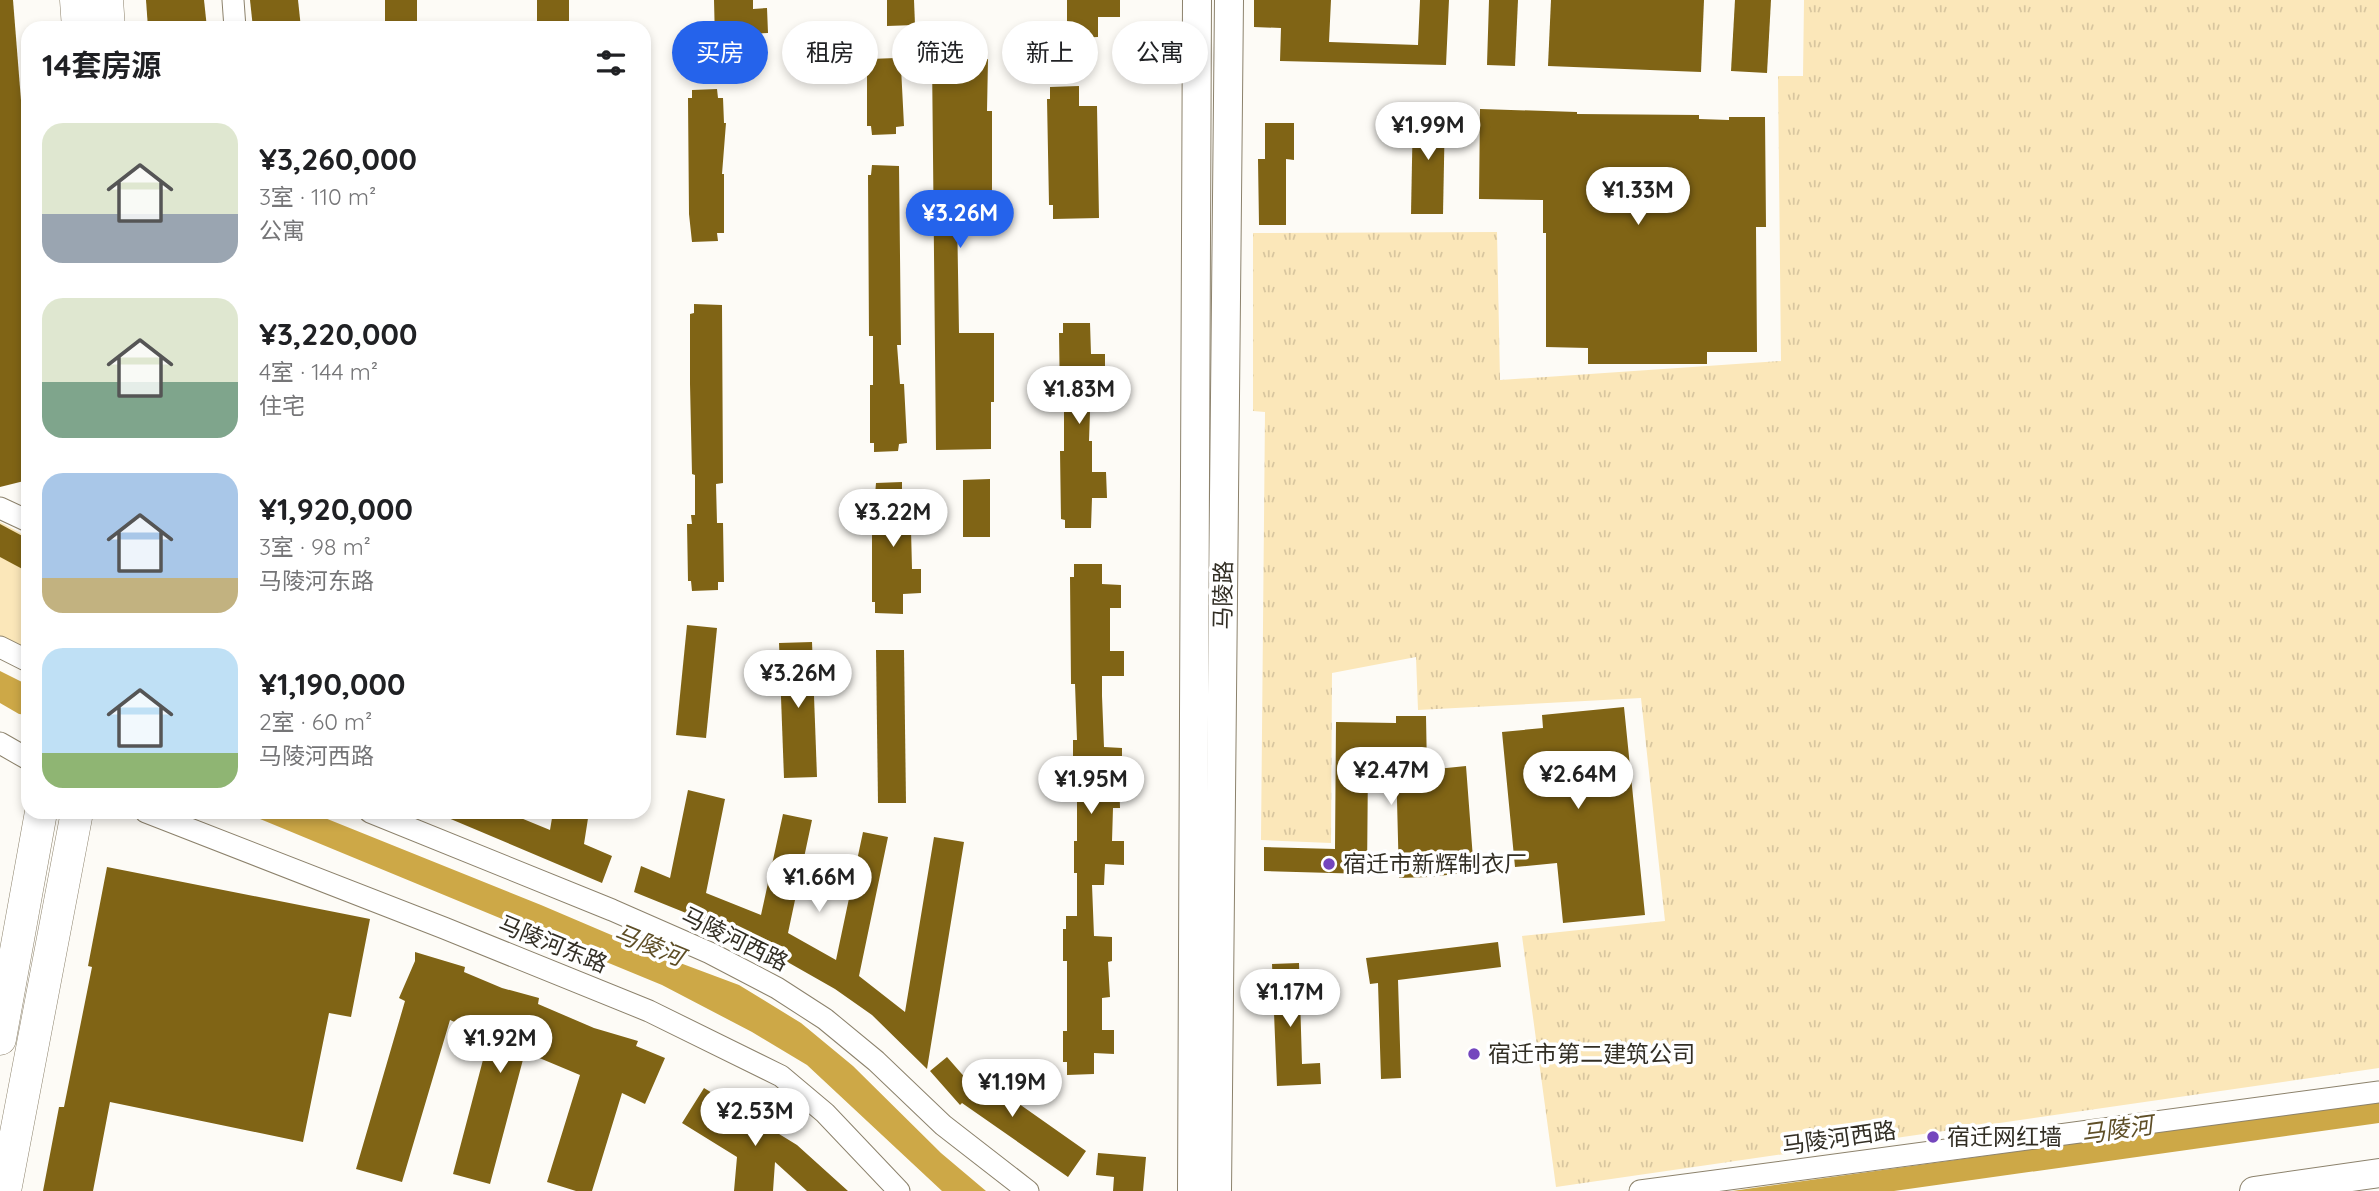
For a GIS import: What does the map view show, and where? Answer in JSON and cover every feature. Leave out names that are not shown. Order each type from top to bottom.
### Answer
[{"type":"main road","points":[[76,0],[78,21]]},
{"type":"main road","points":[[107,0],[108,21]]},
{"type":"main road","points":[[0,951],[26,819]]},
{"type":"main road","points":[[0,1039],[40,819]]},
{"type":"main road","points":[[5,1191],[76,819]]},
{"type":"main road","points":[[23,1191],[93,819]]},
{"type":"street","points":[[233,0],[234,21]]},
{"type":"street","name":"马陵路","points":[[1192,1191],[1197,0]]},
{"type":"street","name":"马陵路","points":[[1217,1191],[1228,0]]},
{"type":"street","points":[[0,508],[21,518]]},
{"type":"street","points":[[0,647],[21,658]]},
{"type":"street","points":[[0,743],[21,755]]},
{"type":"street","name":"马陵河东路","points":[[164,819],[649,1011],[781,1076],[825,1113],[900,1191]]},
{"type":"street","name":"马陵河西路","points":[[387,819],[621,914],[710,953],[777,988],[825,1019],[876,1061],[943,1125],[1028,1191]]},
{"type":"street","name":"马陵河西路","points":[[1640,1191],[2379,1092]]},
{"type":"street","points":[[2254,1191],[2379,1173]]},
{"type":"green space","points":[[1804,0],[2379,0],[2379,1068],[1556,1187],[1522,936],[1665,921],[1641,698],[1418,710],[1416,657],[1332,673],[1331,843],[1261,840],[1265,412],[1253,411],[1253,233],[1497,232],[1500,380],[1781,361],[1778,76],[1803,76]]},
{"type":"green space","points":[[0,522],[21,533],[21,646],[0,636]]},
{"type":"shaded area","points":[[0,671],[21,682],[21,714],[0,703]]},
{"type":"shaded area","points":[[260,819],[327,819],[656,954],[739,985],[801,1023],[853,1066],[941,1153],[986,1191],[942,1191],[807,1065],[752,1032],[662,985]]},
{"type":"shaded area","points":[[2379,1101],[2379,1123],[1894,1191],[1732,1191]]},
{"type":"building","points":[[0,0],[13,0],[21,100],[21,482],[0,487]]},
{"type":"building","points":[[146,0],[204,0],[206,21],[148,21]]},
{"type":"building","points":[[250,0],[298,0],[300,21],[252,21]]},
{"type":"building","points":[[385,0],[417,0],[417,21],[385,21]]},
{"type":"building","points":[[537,0],[569,0],[569,21],[537,21]]},
{"type":"building","points":[[714,0],[753,0],[753,9],[767,8],[768,21],[715,21]]},
{"type":"building","points":[[887,0],[914,0],[915,21],[892,21],[892,26],[887,26]]},
{"type":"building","points":[[1067,0],[1120,0],[1120,17],[1098,17],[1098,21],[1067,21]]},
{"type":"building","points":[[1254,0],[1331,0],[1329,42],[1418,45],[1420,0],[1449,0],[1446,65],[1280,61],[1281,28],[1254,27]]},
{"type":"building","points":[[1489,0],[1518,0],[1515,66],[1487,65]]},
{"type":"building","points":[[1551,0],[1704,0],[1701,72],[1548,66]]},
{"type":"building","points":[[1735,0],[1771,0],[1767,73],[1731,71]]},
{"type":"building","points":[[892,58],[892,84],[902,84],[904,126],[896,127],[896,134],[872,135],[871,126],[867,126],[867,84],[878,84],[878,59]]},
{"type":"building","points":[[932,84],[988,84],[987,111],[992,111],[992,211],[957,211],[959,333],[994,333],[991,449],[936,450]]},
{"type":"building","points":[[1079,86],[1079,106],[1097,106],[1099,218],[1053,219],[1053,205],[1049,205],[1047,99],[1050,99],[1050,87]]},
{"type":"building","points":[[717,89],[718,98],[723,98],[726,123],[722,174],[724,233],[717,233],[718,241],[692,242],[689,214],[688,98],[692,98],[692,90]]},
{"type":"building","points":[[1480,109],[1577,114],[1699,115],[1699,119],[1729,120],[1729,117],[1765,117],[1766,227],[1756,227],[1757,352],[1707,352],[1707,364],[1588,364],[1588,348],[1546,347],[1546,233],[1543,233],[1543,200],[1479,199]]},
{"type":"building","points":[[1413,110],[1445,111],[1443,214],[1411,214]]},
{"type":"building","points":[[1265,123],[1294,123],[1294,160],[1286,159],[1286,225],[1259,225],[1258,159],[1265,159]]},
{"type":"building","points":[[872,165],[899,166],[901,345],[897,345],[900,384],[904,384],[907,443],[899,444],[898,451],[874,452],[874,443],[870,443],[873,336],[869,336],[868,175],[871,175]]},
{"type":"building","points":[[694,304],[722,305],[723,483],[716,484],[717,523],[723,523],[724,582],[718,582],[718,590],[692,591],[691,581],[688,581],[687,524],[692,524],[691,515],[695,515],[690,384],[690,314],[694,313]]},
{"type":"building","points":[[1063,323],[1090,323],[1091,354],[1105,354],[1105,380],[1091,381],[1089,441],[1092,441],[1092,472],[1106,472],[1107,498],[1092,498],[1091,528],[1065,528],[1065,520],[1061,519],[1060,451],[1064,451],[1064,402],[1060,401],[1059,333],[1063,333]]},
{"type":"building","points":[[990,479],[990,537],[963,537],[963,480]]},
{"type":"building","points":[[902,482],[902,503],[920,503],[920,529],[911,529],[912,569],[921,569],[921,593],[903,594],[903,614],[875,613],[875,602],[872,602],[872,495],[875,495],[876,483]]},
{"type":"building","points":[[0,524],[21,535],[21,568],[0,557]]},
{"type":"building","points":[[1074,564],[1102,564],[1102,584],[1121,585],[1121,608],[1110,608],[1110,651],[1124,651],[1124,676],[1102,676],[1102,696],[1104,747],[1122,748],[1122,772],[1119,772],[1120,808],[1113,808],[1112,841],[1124,841],[1124,865],[1105,864],[1104,885],[1092,885],[1094,936],[1112,937],[1112,961],[1108,962],[1110,997],[1102,998],[1102,1030],[1114,1030],[1114,1054],[1094,1053],[1094,1074],[1067,1075],[1067,1062],[1063,1062],[1063,1031],[1067,1031],[1067,961],[1063,961],[1063,929],[1066,929],[1066,916],[1077,916],[1074,841],[1077,841],[1077,772],[1073,772],[1073,740],[1077,740],[1075,684],[1071,684],[1070,577],[1074,577]]},
{"type":"building","points":[[687,625],[717,628],[706,738],[676,735]]},
{"type":"building","points":[[812,642],[817,777],[784,778],[779,643]]},
{"type":"building","points":[[876,650],[904,650],[906,803],[878,803]]},
{"type":"building","points":[[1624,707],[1645,915],[1563,923],[1557,863],[1515,867],[1502,732],[1543,728],[1542,715]]},
{"type":"building","points":[[1396,716],[1426,716],[1427,770],[1466,766],[1474,872],[1399,878],[1396,762],[1368,763],[1367,874],[1264,871],[1264,847],[1335,849],[1336,722],[1396,723]]},
{"type":"building","points":[[688,790],[725,799],[706,893],[761,915],[783,814],[812,820],[788,933],[836,960],[863,832],[888,837],[859,976],[905,1012],[934,837],[964,842],[927,1069],[872,1015],[835,989],[738,934],[634,892],[641,866],[670,878]]},
{"type":"building","points":[[451,819],[523,819],[550,830],[552,819],[588,819],[584,844],[612,856],[602,883]]},
{"type":"building","points":[[107,867],[370,919],[351,1017],[329,1013],[303,1142],[110,1102],[93,1191],[43,1191],[59,1107],[64,1107],[92,967],[88,966]]},
{"type":"building","points":[[1498,942],[1501,967],[1398,980],[1401,1078],[1381,1079],[1378,983],[1370,984],[1366,958]]},
{"type":"building","points":[[415,952],[465,967],[464,972],[502,988],[539,998],[538,1004],[594,1028],[638,1041],[636,1046],[665,1058],[645,1104],[622,1093],[592,1191],[576,1191],[547,1182],[580,1075],[525,1052],[490,1184],[453,1174],[489,1037],[450,1020],[402,1182],[356,1169],[405,1001],[399,998],[415,961]]},
{"type":"building","points":[[1299,963],[1302,1064],[1320,1063],[1321,1084],[1277,1086],[1272,964]]},
{"type":"building","points":[[947,1057],[982,1097],[991,1084],[1086,1151],[1068,1177],[962,1103],[960,1105],[930,1071]]},
{"type":"building","points":[[704,1088],[797,1145],[848,1191],[807,1191],[775,1162],[773,1191],[734,1191],[737,1157],[682,1123]]},
{"type":"building","points":[[1098,1153],[1146,1157],[1143,1191],[1113,1191],[1114,1177],[1096,1175]]},
{"type":"place","name":"宿迁市新辉制衣厂","points":[[1329,864]]},
{"type":"place","name":"宿迁市第二建筑公司","points":[[1474,1054]]},
{"type":"place","name":"宿迁网红墙","points":[[1933,1137]]},
{"type":"water label","name":"马陵河","points":[[649,945]]},
{"type":"water label","name":"马陵河","points":[[2117,1130]]}]
